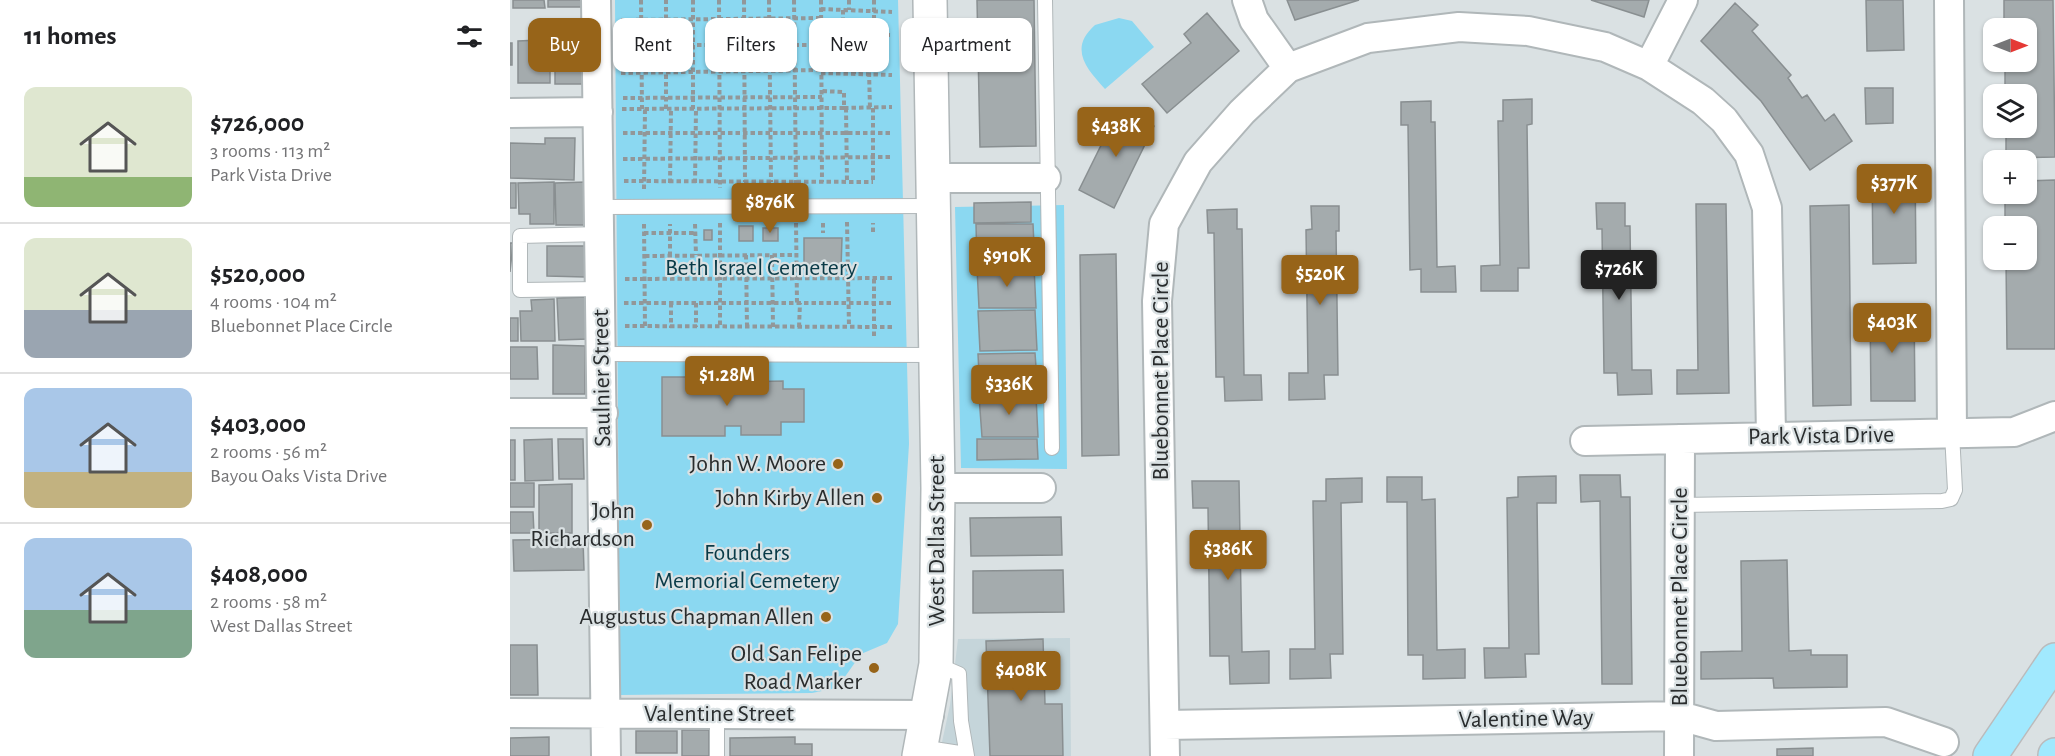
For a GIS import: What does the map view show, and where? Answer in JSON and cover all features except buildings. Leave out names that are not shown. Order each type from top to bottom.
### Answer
[{"type":"main road","name":"West Dallas Street","points":[[920,752],[929,715],[936,664],[938,488],[930,0]]},
{"type":"main road","points":[[1990,756],[2055,660]]},
{"type":"street","name":"Saulnier Street","points":[[596,0],[612,106],[600,221],[615,291],[601,354],[606,756]]},
{"type":"street","points":[[1247,0],[1254,21],[1288,68]]},
{"type":"street","points":[[1649,66],[1683,0]]},
{"type":"street","points":[[1949,0],[1952,433]]},
{"type":"street","name":"Bluebonnet Place Circle","points":[[1165,756],[1157,301],[1164,224],[1198,162],[1242,112],[1288,68],[1368,38],[1459,27],[1528,31],[1605,47],[1649,66],[1702,101],[1724,120],[1749,154],[1767,208],[1771,436]]},
{"type":"street","points":[[510,113],[612,106]]},
{"type":"street","points":[[932,192],[1046,177]]},
{"type":"street","points":[[510,413],[603,413]]},
{"type":"street","name":"Park Vista Drive","points":[[1585,441],[2014,432],[2055,416]]},
{"type":"street","name":"Bluebonnet Place Circle","points":[[1679,756],[1680,438]]},
{"type":"street","points":[[938,488],[1041,489]]},
{"type":"street","name":"Valentine Street","points":[[510,713],[929,715]]},
{"type":"street","name":"Valentine Way","points":[[1165,725],[1680,716],[1716,726],[1886,722],[1944,742]]},
{"type":"lane","points":[[1045,0],[1052,448]]},
{"type":"lane","points":[[615,291],[520,290],[520,236],[600,221],[644,207],[873,207],[932,192]]},
{"type":"lane","points":[[601,354],[936,355]]},
{"type":"lane","points":[[1680,505],[1942,501],[1951,499],[1954,490],[1952,433]]},
{"type":"lane","points":[[920,752],[966,755],[959,674],[936,664]]},
{"type":"lane","points":[[717,714],[717,756]]},
{"type":"path","points":[[641,0],[642,18]]},
{"type":"path","points":[[666,0],[666,18]]},
{"type":"path","points":[[693,0],[693,18]]},
{"type":"path","points":[[719,0],[719,18]]},
{"type":"path","points":[[744,0],[744,18]]},
{"type":"path","points":[[769,0],[769,18]]},
{"type":"path","points":[[794,0],[794,18]]},
{"type":"path","points":[[821,0],[821,18]]},
{"type":"path","points":[[849,0],[849,10]]},
{"type":"path","points":[[873,18],[874,0]]},
{"type":"path","points":[[821,9],[892,12]]},
{"type":"path","points":[[843,10],[843,18]]},
{"type":"path","points":[[693,20],[705,20]]},
{"type":"path","points":[[693,45],[705,45]]},
{"type":"path","points":[[619,73],[666,72],[666,98],[671,133],[670,256]]},
{"type":"path","points":[[696,255],[696,133],[693,72],[705,72]]},
{"type":"path","points":[[719,72],[720,327]]},
{"type":"path","points":[[744,72],[745,207]]},
{"type":"path","points":[[770,72],[771,207]]},
{"type":"path","points":[[795,72],[796,279],[799,327]]},
{"type":"path","points":[[823,232],[822,72],[892,75]]},
{"type":"path","points":[[869,72],[873,133],[873,207]]},
{"type":"path","points":[[642,73],[645,133],[645,328]]},
{"type":"path","points":[[822,91],[844,92],[844,108]]},
{"type":"path","points":[[612,106],[642,98],[822,97]]},
{"type":"path","points":[[612,106],[643,109],[892,108]]},
{"type":"path","points":[[620,133],[892,133]]},
{"type":"path","points":[[620,159],[892,157]]},
{"type":"path","points":[[620,181],[873,182]]},
{"type":"path","points":[[644,233],[696,233]]},
{"type":"path","points":[[746,255],[747,327]]},
{"type":"path","points":[[772,255],[773,327]]},
{"type":"path","points":[[645,256],[796,255]]},
{"type":"path","points":[[615,291],[645,279],[894,278]]},
{"type":"path","points":[[874,279],[874,355]]},
{"type":"path","points":[[615,291],[645,303],[894,303]]},
{"type":"path","points":[[671,303],[671,328]]},
{"type":"path","points":[[696,303],[696,327]]},
{"type":"path","points":[[626,328],[893,327]]},
{"type":"shaded area","points":[[1070,638],[1071,756],[939,756],[950,705],[958,639]]},
{"type":"green space","name":"Beth Israel Cemetery","points":[[615,0],[898,0],[909,444],[898,624],[887,643],[861,654],[837,688],[812,693],[620,695],[616,72],[693,72],[693,18],[615,18]]},
{"type":"green space","points":[[1119,18],[1132,21],[1154,47],[1105,89],[1083,59],[1083,42],[1095,25]]},
{"type":"green space","points":[[1064,205],[1067,469],[961,468],[955,207]]},
{"type":"place","name":"John W. Moore","points":[[838,464]]},
{"type":"place","name":"John Kirby Allen","points":[[877,498]]},
{"type":"place","name":"John Richardson","points":[[647,525]]},
{"type":"place","name":"Augustus Chapman Allen","points":[[826,617]]},
{"type":"place","name":"Old San Felipe Road Marker","points":[[874,668]]},
{"type":"park label","name":"Founders Memorial Cemetery","points":[[747,567]]}]
